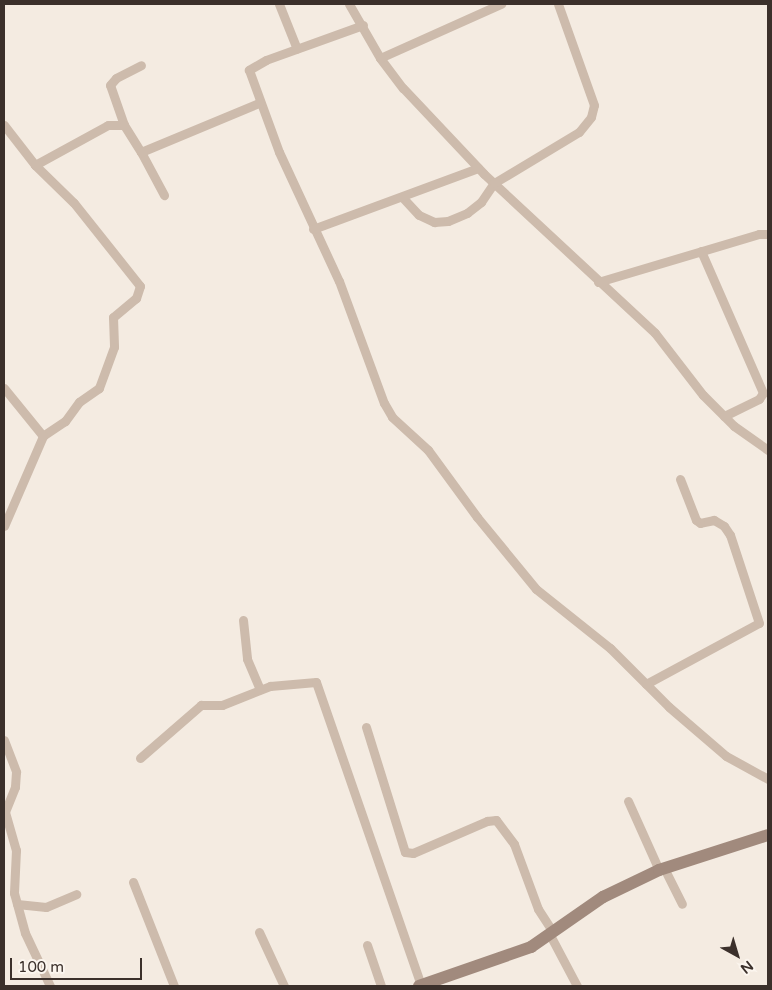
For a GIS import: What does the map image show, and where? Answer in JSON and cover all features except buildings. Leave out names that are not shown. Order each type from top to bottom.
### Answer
[{"type":"street","points":[[279,4],[297,49]]},
{"type":"street","points":[[349,4],[363,25],[380,58],[403,88],[478,168],[598,282],[655,333],[703,395],[724,416],[768,450]]},
{"type":"street","points":[[380,58],[501,4]]},
{"type":"street","points":[[403,198],[419,215],[434,222],[448,221],[467,213],[481,202],[494,183],[579,132],[591,118],[594,106],[558,4]]},
{"type":"street","points":[[363,25],[266,60],[249,70],[259,103],[338,281],[377,387],[392,417],[428,450],[528,580],[610,648],[646,684],[726,756],[768,779]]},
{"type":"street","points":[[141,65],[116,78],[110,85],[124,125],[164,195]]},
{"type":"street","points":[[141,152],[259,103]]},
{"type":"street","points":[[4,125],[35,165],[74,203],[140,286],[136,298],[113,317],[114,348],[99,388],[79,402],[65,421],[43,436],[4,526]]},
{"type":"street","points":[[35,165],[100,128],[124,125]]},
{"type":"street","points":[[314,229],[403,198],[478,168]]},
{"type":"street","points":[[598,282],[760,234],[768,234]]},
{"type":"street","points":[[701,251],[763,393],[759,400],[724,416]]},
{"type":"street","points":[[4,388],[43,436]]},
{"type":"street","points":[[646,684],[759,624],[730,535],[724,526],[714,520],[700,523],[696,520],[680,479]]},
{"type":"street","points":[[243,620],[247,659],[260,688]]},
{"type":"street","points":[[140,758],[194,708],[222,705],[260,688],[316,682],[420,986],[514,954],[552,934],[603,897],[661,869],[768,834]]},
{"type":"street","points":[[366,727],[404,852],[413,853],[487,820],[496,820],[514,844],[538,909],[577,986]]},
{"type":"street","points":[[4,740],[16,772],[15,787],[5,812],[16,850],[14,893],[25,934],[50,986]]},
{"type":"street","points":[[628,801],[661,869],[682,904]]},
{"type":"street","points":[[133,882],[174,986]]},
{"type":"street","points":[[17,904],[46,907],[76,894]]},
{"type":"street","points":[[259,932],[284,986]]},
{"type":"street","points":[[367,945],[381,986]]}]
